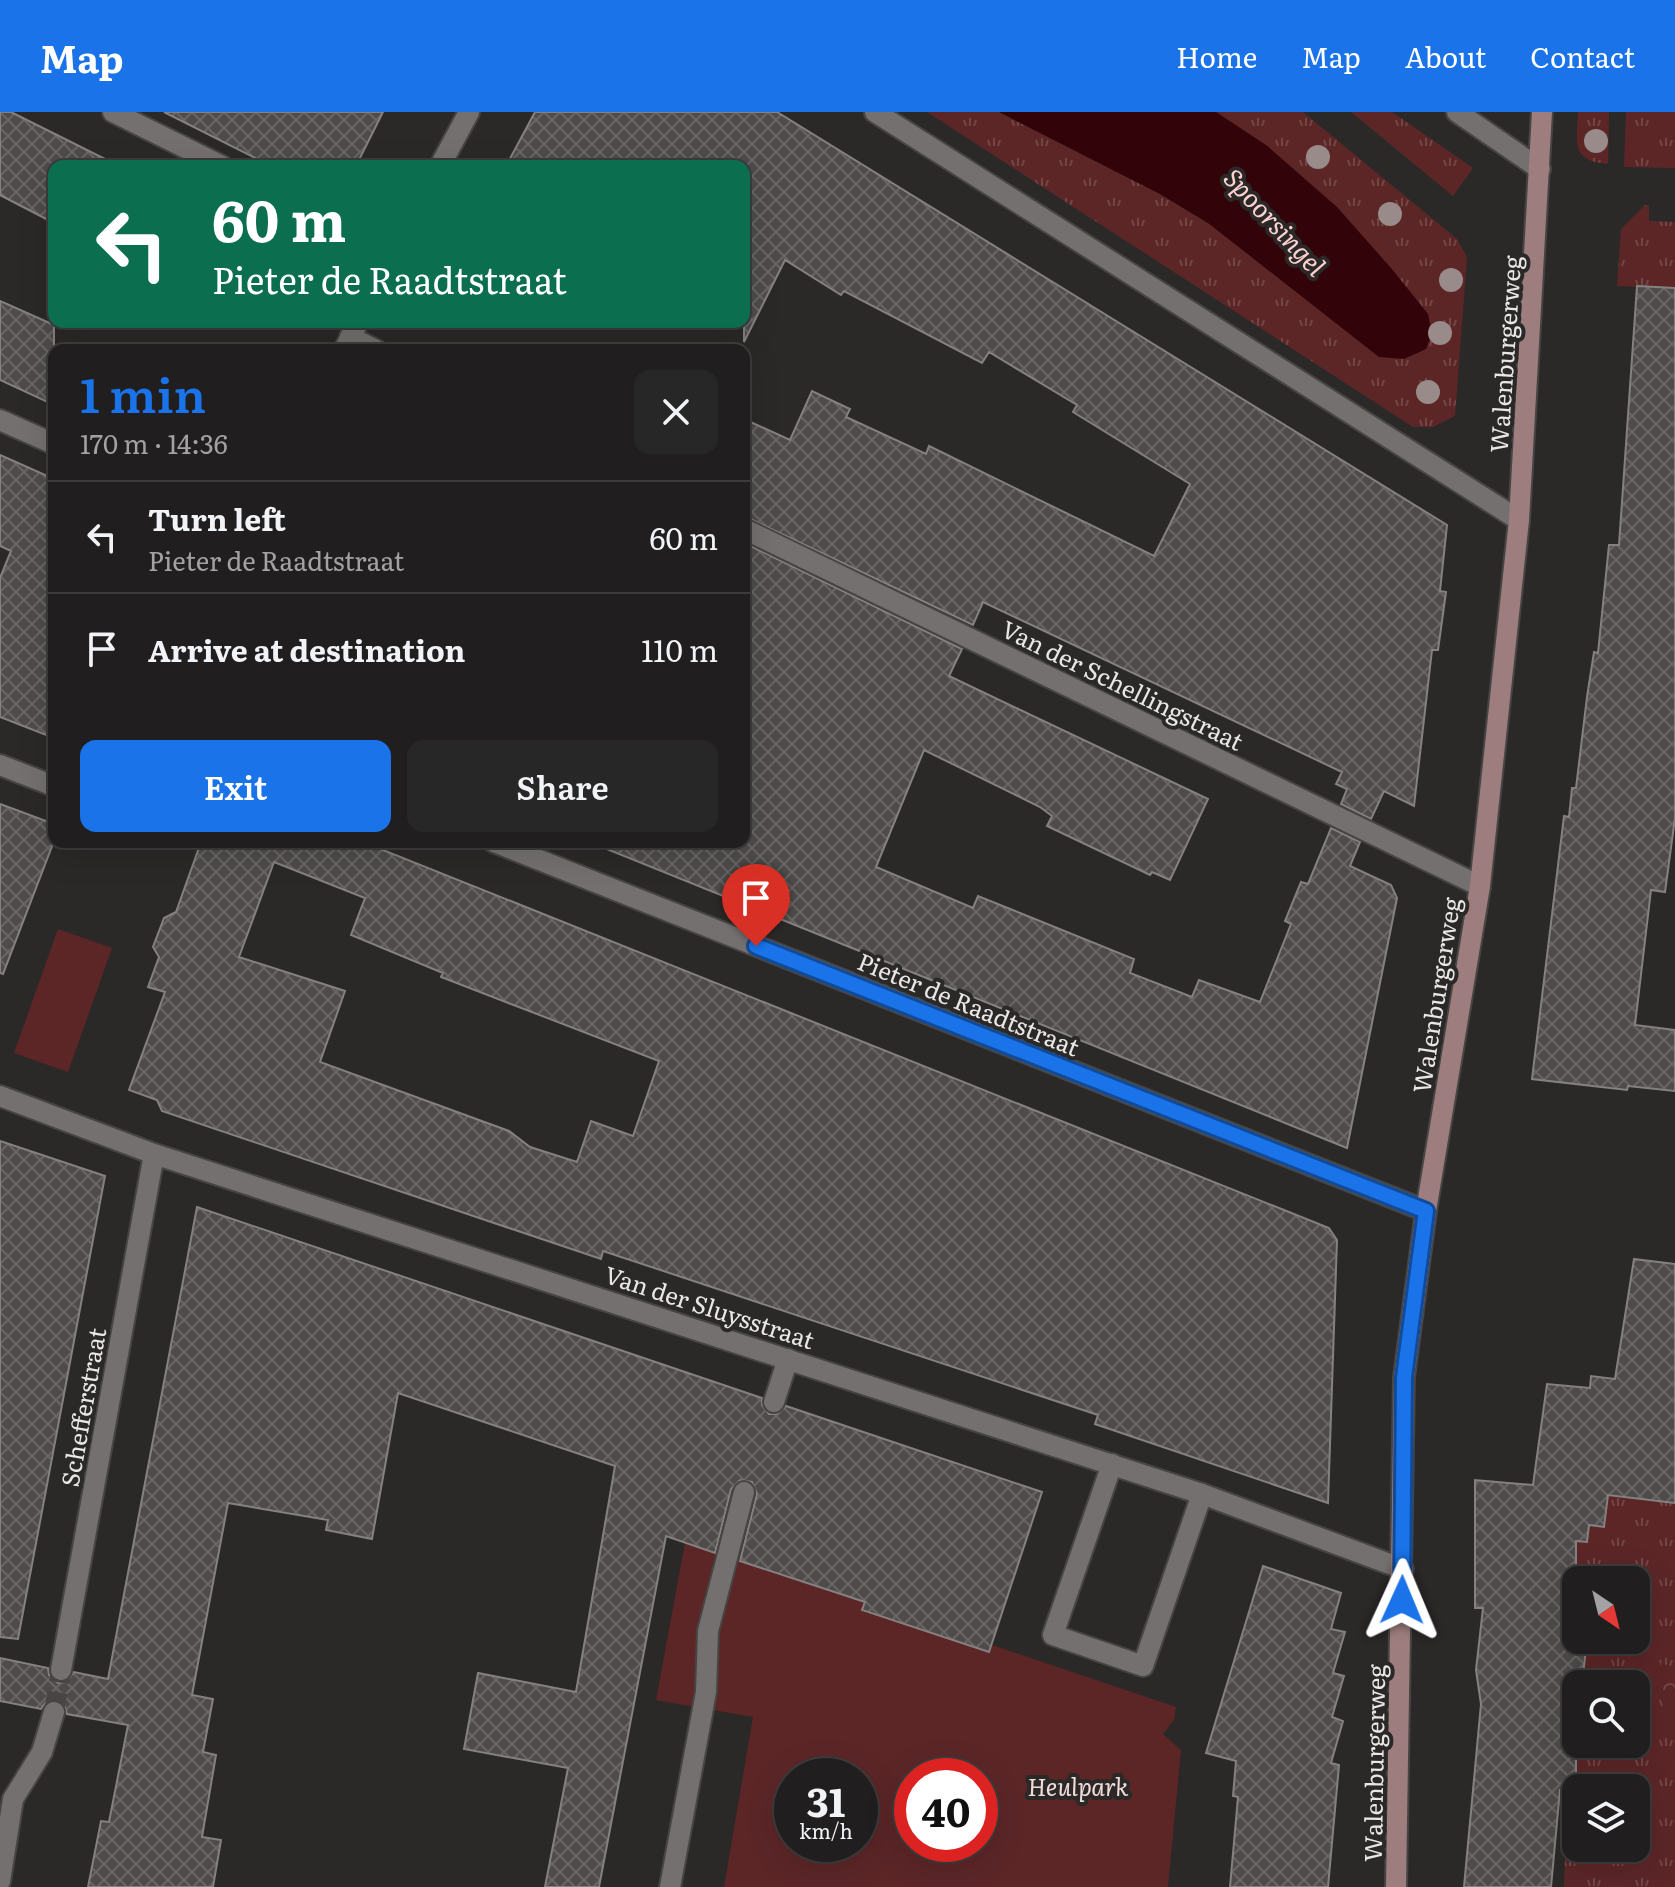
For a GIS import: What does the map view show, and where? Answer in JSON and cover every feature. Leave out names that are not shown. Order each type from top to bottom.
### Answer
[{"type":"street","points":[[113,112],[210,160]]},
{"type":"street","points":[[443,160],[469,112]]},
{"type":"street","points":[[875,112],[1519,520]]},
{"type":"street","points":[[1457,112],[1540,169]]},
{"type":"street","name":"Walenburgerweg","points":[[1396,1887],[1404,1377],[1426,1211],[1480,886],[1519,520],[1542,112]]},
{"type":"street","points":[[0,420],[48,441]]},
{"type":"street","name":"Van der Schellingstraat","points":[[750,532],[1480,886]]},
{"type":"street","points":[[0,765],[48,784]]},
{"type":"street","name":"Pieter de Raadtstraat","points":[[509,848],[1426,1211]]},
{"type":"street","name":"Van der Sluysstraat","points":[[0,1096],[154,1154],[1202,1494],[1403,1569]]},
{"type":"street","name":"Schefferstraat","points":[[61,1670],[154,1154]]},
{"type":"street","points":[[774,1402],[788,1359]]},
{"type":"street","points":[[1112,1464],[1053,1635],[1143,1666],[1202,1494]]},
{"type":"street","points":[[670,1887],[706,1692],[708,1631],[744,1492]]},
{"type":"street","points":[[0,1881],[6,1798],[42,1752],[54,1712]]},
{"type":"green space","points":[[927,112],[999,112],[1160,194],[1208,223],[1379,357],[1428,314],[1330,204],[1276,156],[1216,112],[1303,112],[1457,239],[1467,257],[1455,416],[1433,427],[1413,427]]},
{"type":"green space","points":[[1351,112],[1392,112],[1473,168],[1453,196]]},
{"type":"green space","points":[[1578,112],[1609,112],[1608,164],[1587,159],[1578,148]]},
{"type":"green space","points":[[1626,112],[1675,112],[1675,168],[1624,167]]},
{"type":"green space","points":[[1645,205],[1649,206],[1649,221],[1675,222],[1675,288],[1617,286],[1621,229]]},
{"type":"green space","points":[[58,929],[112,948],[68,1072],[14,1053]]},
{"type":"green space","points":[[1578,1486],[1675,1496],[1675,1670],[1662,1663],[1663,1711],[1675,1711],[1675,1887],[1564,1887],[1565,1862],[1650,1862],[1650,1774],[1568,1774],[1569,1758],[1650,1758],[1650,1670],[1572,1670],[1572,1654],[1650,1654],[1650,1566],[1575,1566]]},
{"type":"green space","name":"Heulpark","points":[[685,1543],[865,1602],[863,1610],[988,1652],[992,1645],[1176,1707],[1174,1720],[1163,1734],[1181,1750],[1168,1887],[724,1887],[753,1717],[656,1700]]},
{"type":"green space","points":[[1661,1662],[1675,1670],[1675,1711],[1663,1711]]},
{"type":"water","name":"Spoorsingel","points":[[999,112],[1216,112],[1266,145],[1337,207],[1428,314],[1432,334],[1426,349],[1404,359],[1379,357],[1208,223],[1160,194]]},
{"type":"building","points":[[0,112],[11,112],[107,160],[48,160],[48,220],[0,195]]},
{"type":"building","points":[[164,112],[383,112],[359,160],[259,160]]},
{"type":"building","points":[[535,112],[777,112],[1447,525],[1440,591],[1446,592],[1438,650],[1432,650],[1414,806],[1384,791],[1371,819],[1341,804],[1347,789],[1336,784],[1342,772],[983,602],[973,625],[750,519],[750,422],[790,440],[812,391],[850,409],[846,417],[926,454],[929,446],[1154,556],[1190,484],[1073,412],[1077,405],[989,352],[982,363],[844,291],[841,295],[785,260],[744,342],[744,328],[750,328],[750,160],[509,160]]},
{"type":"building","points":[[1637,286],[1675,288],[1675,818],[1665,892],[1651,890],[1635,1025],[1675,1030],[1675,1091],[1628,1086],[1627,1090],[1532,1079],[1564,816],[1569,817],[1572,788],[1576,788],[1594,652],[1598,653],[1609,545],[1619,545]]},
{"type":"building","points":[[0,301],[48,322],[48,328],[54,328],[54,344],[48,344],[48,402],[0,380]]},
{"type":"building","points":[[0,455],[48,476],[48,736],[0,717],[0,578],[11,551],[0,546]]},
{"type":"building","points":[[750,546],[962,649],[949,676],[1208,799],[1170,880],[1152,872],[1150,875],[1047,826],[1052,816],[1040,807],[924,750],[876,867],[973,908],[978,896],[1134,959],[1130,973],[1192,997],[1199,980],[1260,1002],[1291,924],[1285,921],[1301,882],[1308,884],[1331,828],[1360,842],[1350,866],[1391,885],[1397,898],[1347,1148],[604,848],[750,848]]},
{"type":"building","points":[[0,804],[48,822],[48,848],[51,848],[3,974],[0,973]]},
{"type":"building","points":[[199,848],[378,848],[1329,1228],[1337,1240],[1328,1503],[1095,1424],[1098,1415],[603,1251],[601,1259],[162,1111],[157,1100],[129,1090],[165,992],[148,987],[159,957],[153,947],[164,918],[176,912]],"holes":[[[274,862],[365,898],[351,935],[443,973],[441,977],[659,1061],[633,1136],[591,1121],[577,1162],[530,1147],[509,1131],[320,1062],[345,991],[239,957]]]},
{"type":"building","points":[[0,1141],[105,1176],[18,1639],[0,1637]]},
{"type":"building","points":[[197,1207],[762,1398],[762,1405],[769,1414],[777,1414],[786,1406],[1042,1492],[989,1652],[862,1610],[865,1602],[740,1561],[757,1494],[752,1482],[740,1480],[731,1489],[715,1553],[666,1536],[599,1887],[545,1887],[568,1768],[464,1749],[478,1673],[576,1692],[615,1466],[398,1393],[372,1539],[326,1530],[328,1520],[228,1503],[192,1695],[213,1699],[203,1752],[216,1755],[202,1837],[221,1840],[213,1887],[88,1887],[101,1821],[109,1822],[128,1725],[67,1714],[64,1704],[57,1699],[46,1702],[41,1709],[0,1701],[0,1658],[48,1668],[49,1675],[58,1683],[66,1682],[74,1672],[108,1679]]},
{"type":"building","points":[[1634,1259],[1675,1264],[1675,1503],[1608,1495],[1604,1527],[1589,1525],[1587,1542],[1576,1541],[1576,1566],[1562,1566],[1562,1654],[1585,1654],[1584,1670],[1562,1670],[1562,1758],[1576,1758],[1576,1774],[1562,1774],[1551,1887],[1464,1887],[1481,1704],[1476,1670],[1483,1608],[1475,1608],[1475,1480],[1533,1485],[1547,1384],[1590,1388],[1591,1376],[1615,1379]]},
{"type":"building","points":[[1263,1566],[1341,1593],[1331,1629],[1345,1632],[1333,1673],[1344,1676],[1332,1717],[1343,1721],[1331,1763],[1339,1765],[1328,1887],[1230,1887],[1238,1797],[1233,1796],[1236,1761],[1206,1753]]},
{"type":"tunnel","points":[[54,1712],[61,1670]]},
{"type":"route","points":[[756,946],[1426,1211],[1404,1377],[1402,1600]]}]
